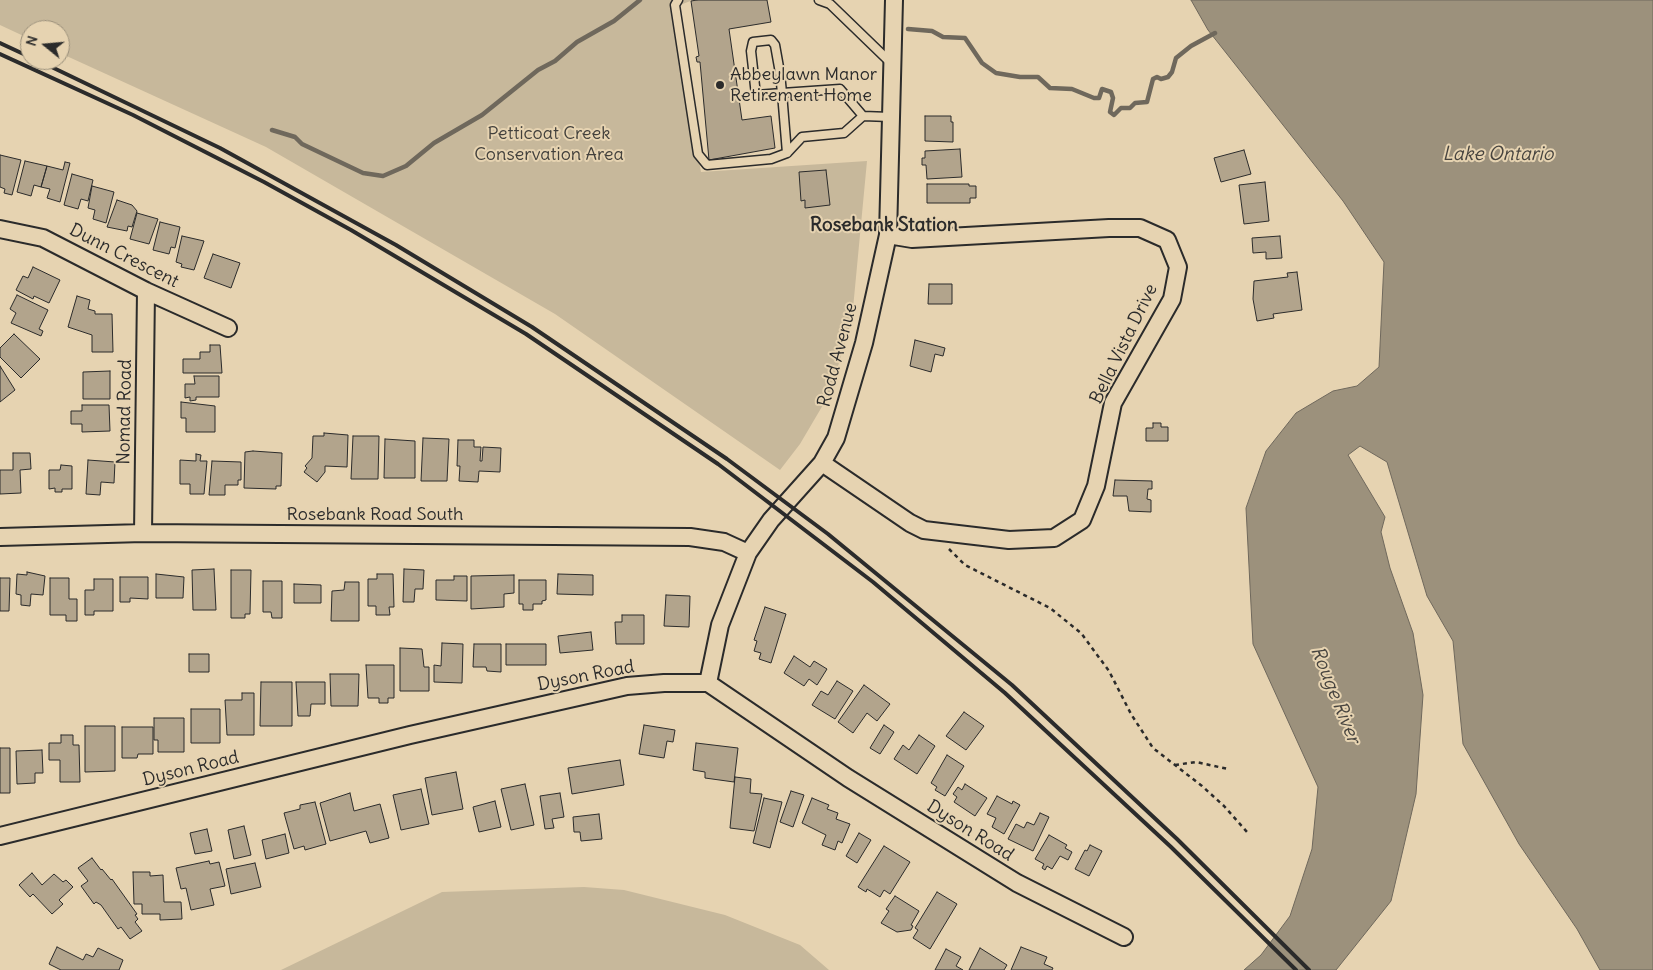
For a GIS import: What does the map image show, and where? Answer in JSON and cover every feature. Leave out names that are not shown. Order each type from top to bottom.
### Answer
[{"type":"street","name":"Rodd Avenue","points":[[708,684],[720,625],[748,553],[771,520],[822,463],[836,438],[864,343],[888,235],[894,0]]},
{"type":"street","name":"Bella Vista Drive","points":[[822,463],[910,523],[924,530],[1009,540],[1054,538],[1082,520],[1096,486],[1114,403],[1172,299],[1178,267],[1167,240],[1140,228],[912,239],[888,235]]},
{"type":"street","name":"Dunn Crescent","points":[[0,229],[43,238],[146,291],[228,328]]},
{"type":"street","name":"Nomad Road","points":[[143,534],[146,291]]},
{"type":"street","name":"Rosebank Road South","points":[[0,537],[143,534],[690,537],[724,542],[748,553]]},
{"type":"street","name":"Dyson Road","points":[[0,836],[401,738],[627,686],[664,683],[708,684],[848,778],[1017,883],[1124,937]]},
{"type":"lane","points":[[678,0],[676,5],[698,154],[707,165],[771,159],[787,153],[802,136],[844,133],[863,116],[890,116]]},
{"type":"lane","points":[[819,0],[830,4],[892,64]]},
{"type":"lane","points":[[787,153],[782,93],[775,45],[771,40],[753,42],[750,51],[756,96],[782,93],[840,89],[863,116]]},
{"type":"path","points":[[924,530],[949,548],[965,565],[1050,608],[1081,633],[1109,671],[1131,714],[1153,748],[1224,806],[1247,832]]},
{"type":"path","points":[[1175,765],[1196,762],[1228,769]]},
{"type":"green space","name":"Petticoat Creek Conservation Area","points":[[0,0],[693,0],[672,8],[701,172],[867,161],[852,319],[830,393],[800,444],[780,470],[555,314],[266,147],[70,58],[70,20],[20,20],[20,34],[0,25]]},
{"type":"green space","points":[[584,887],[624,890],[725,915],[800,945],[829,970],[281,970],[442,892]]},
{"type":"water","name":"Lake Ontario","points":[[1191,0],[1653,0],[1653,970],[1600,970],[1577,929],[1519,844],[1463,744],[1453,641],[1427,596],[1387,462],[1360,446],[1348,455],[1385,517],[1381,532],[1390,568],[1413,633],[1423,695],[1416,794],[1391,901],[1336,970],[1244,970],[1261,955],[1290,916],[1312,849],[1318,787],[1253,644],[1246,508],[1266,451],[1296,413],[1333,391],[1357,386],[1379,367],[1384,262],[1343,201],[1208,30]]},
{"type":"building","name":"Abbeylawn Manor Retirement Home","points":[[767,0],[771,22],[729,29],[742,120],[771,116],[775,148],[709,160],[700,62],[697,62],[696,57],[699,56],[691,1]]},
{"type":"building","points":[[925,116],[951,116],[951,122],[953,122],[953,142],[925,141]]},
{"type":"building","points":[[960,149],[962,177],[927,179],[926,165],[922,165],[925,151]]},
{"type":"building","points":[[1244,150],[1251,174],[1221,182],[1214,158]]},
{"type":"building","points":[[0,155],[21,160],[12,195],[4,193],[5,189],[0,187]]},
{"type":"building","points":[[25,161],[47,166],[41,187],[34,185],[31,196],[17,192]]},
{"type":"building","points":[[65,162],[70,163],[60,202],[47,198],[50,189],[41,187],[47,166],[63,170]]},
{"type":"building","points":[[826,170],[830,205],[805,208],[805,200],[801,201],[799,172]]},
{"type":"building","points":[[72,174],[93,180],[88,201],[81,199],[78,209],[64,205]]},
{"type":"building","points":[[1265,182],[1269,221],[1244,224],[1239,185]]},
{"type":"building","points":[[927,184],[969,184],[969,186],[976,186],[976,198],[970,198],[970,203],[927,203]]},
{"type":"building","points":[[92,186],[114,192],[106,223],[93,219],[95,210],[88,208]]},
{"type":"building","points":[[117,200],[132,205],[137,211],[132,227],[128,226],[127,231],[107,227]]},
{"type":"building","points":[[137,213],[158,219],[149,244],[130,239]]},
{"type":"building","points":[[160,222],[180,227],[175,248],[171,247],[169,254],[153,250]]},
{"type":"building","points":[[182,236],[204,241],[194,270],[181,267],[182,264],[176,262]]},
{"type":"building","points":[[1280,236],[1282,258],[1266,259],[1266,252],[1253,253],[1252,238]]},
{"type":"building","points":[[213,254],[240,263],[231,288],[204,278]]},
{"type":"building","points":[[33,267],[60,280],[49,303],[34,296],[33,299],[16,290],[23,276],[28,278]]},
{"type":"building","points":[[1297,272],[1302,310],[1273,314],[1274,318],[1257,321],[1253,299],[1254,281],[1288,277],[1287,273]]},
{"type":"building","points":[[929,284],[952,284],[952,304],[928,304]]},
{"type":"building","points":[[17,295],[48,310],[39,329],[43,331],[41,336],[11,323],[16,313],[10,309]]},
{"type":"building","points":[[77,296],[90,300],[88,309],[95,311],[95,314],[112,314],[113,352],[92,352],[92,335],[68,327]]},
{"type":"building","points":[[14,334],[40,359],[21,378],[0,357],[0,348]]},
{"type":"building","points":[[915,340],[945,348],[943,356],[935,354],[931,372],[910,366]]},
{"type":"building","points":[[210,345],[220,345],[222,373],[183,373],[183,359],[200,359],[200,352],[210,352]]},
{"type":"building","points":[[0,366],[15,390],[0,402]]},
{"type":"building","points":[[110,371],[110,399],[83,399],[83,372]]},
{"type":"building","points":[[194,376],[219,376],[219,397],[196,397],[196,400],[190,401],[190,397],[185,398],[185,384],[195,384]]},
{"type":"building","points":[[181,402],[215,406],[215,432],[186,432],[186,418],[181,418]]},
{"type":"building","points":[[82,405],[109,405],[110,431],[82,432],[82,424],[71,424],[71,411],[82,411]]},
{"type":"building","points":[[1153,423],[1161,423],[1161,427],[1168,427],[1168,441],[1146,441],[1146,428],[1153,428]]},
{"type":"building","points":[[324,433],[348,435],[347,467],[325,466],[325,472],[317,482],[304,472],[307,468],[305,466],[312,458],[313,436],[324,436]]},
{"type":"building","points":[[353,436],[379,436],[378,479],[351,479]]},
{"type":"building","points":[[423,438],[449,439],[447,481],[421,481]]},
{"type":"building","points":[[385,439],[415,441],[415,478],[384,478]]},
{"type":"building","points":[[458,440],[474,440],[474,447],[481,447],[480,461],[482,461],[483,447],[501,448],[500,472],[479,471],[478,482],[459,481],[460,466],[457,466]]},
{"type":"building","points":[[245,452],[282,453],[281,486],[276,486],[276,489],[244,488]]},
{"type":"building","points":[[13,453],[30,453],[31,469],[20,470],[21,493],[0,494],[0,470],[13,470]]},
{"type":"building","points":[[196,454],[201,455],[200,461],[207,461],[204,494],[190,494],[190,484],[180,484],[180,460],[196,461]]},
{"type":"building","points":[[88,460],[115,462],[114,483],[101,482],[100,495],[86,494]]},
{"type":"building","points":[[212,461],[241,462],[241,480],[238,480],[238,485],[225,485],[225,495],[209,495]]},
{"type":"building","points":[[61,465],[72,466],[72,489],[62,489],[62,492],[55,492],[55,488],[49,489],[49,470],[60,470]]},
{"type":"building","points":[[1115,480],[1152,481],[1152,489],[1148,489],[1147,499],[1151,500],[1151,512],[1129,511],[1127,496],[1113,496]]},
{"type":"building","points":[[214,569],[216,610],[193,610],[192,570]]},
{"type":"building","points":[[404,569],[424,570],[423,589],[415,589],[414,602],[403,602]]},
{"type":"building","points":[[231,570],[251,570],[250,614],[245,614],[245,618],[231,618]]},
{"type":"building","points":[[27,572],[45,576],[43,595],[31,594],[30,606],[21,605],[21,595],[16,594],[17,574],[27,575]]},
{"type":"building","points":[[156,574],[184,577],[183,598],[156,598]]},
{"type":"building","points":[[377,574],[393,574],[394,607],[389,607],[390,615],[376,615],[376,606],[368,606],[368,579],[377,579]]},
{"type":"building","points":[[558,574],[593,575],[593,595],[557,594]]},
{"type":"building","points":[[514,575],[514,593],[504,594],[504,607],[471,609],[471,576]]},
{"type":"building","points":[[454,576],[467,576],[467,601],[436,600],[436,580],[454,580]]},
{"type":"building","points":[[120,577],[148,577],[148,599],[130,598],[130,602],[120,602]]},
{"type":"building","points":[[0,578],[10,578],[9,611],[0,611]]},
{"type":"building","points":[[50,578],[69,578],[69,599],[77,599],[77,621],[66,621],[66,615],[50,615]]},
{"type":"building","points":[[94,579],[113,579],[113,611],[94,611],[94,615],[85,615],[85,590],[94,590]]},
{"type":"building","points":[[519,580],[546,580],[546,600],[542,601],[542,604],[533,604],[533,610],[523,610],[523,604],[519,604]]},
{"type":"building","points":[[263,581],[282,581],[282,618],[272,618],[271,612],[263,612]]},
{"type":"building","points":[[345,582],[359,582],[359,621],[331,621],[332,591],[344,590]]},
{"type":"building","points":[[294,584],[321,585],[321,603],[294,603]]},
{"type":"building","points":[[666,595],[690,596],[689,627],[664,626]]},
{"type":"building","points":[[765,607],[786,614],[771,663],[759,659],[761,653],[754,651],[757,641],[754,640]]},
{"type":"building","points":[[622,615],[644,615],[644,644],[616,644],[615,622],[622,622]]},
{"type":"building","points":[[591,632],[593,650],[560,653],[558,636]]},
{"type":"building","points":[[442,643],[463,644],[462,683],[434,682],[434,665],[441,666]]},
{"type":"building","points":[[474,644],[501,644],[501,672],[487,671],[486,667],[473,667]]},
{"type":"building","points":[[506,644],[546,644],[546,665],[506,665]]},
{"type":"building","points":[[400,648],[422,649],[424,667],[429,667],[429,691],[400,691]]},
{"type":"building","points":[[189,654],[209,654],[209,672],[189,672]]},
{"type":"building","points":[[794,656],[810,667],[814,661],[827,669],[817,685],[809,679],[804,686],[784,673]]},
{"type":"building","points":[[366,665],[394,665],[394,698],[388,698],[388,703],[379,703],[379,698],[368,698]]},
{"type":"building","points":[[330,674],[359,674],[358,706],[331,706]]},
{"type":"building","points":[[837,681],[853,691],[835,719],[812,705],[821,691],[828,695]]},
{"type":"building","points":[[261,682],[292,682],[292,726],[260,726]]},
{"type":"building","points":[[296,682],[325,682],[325,704],[311,704],[310,716],[298,716]]},
{"type":"building","points":[[864,685],[890,704],[877,721],[867,713],[853,733],[838,722]]},
{"type":"building","points":[[242,693],[254,693],[254,735],[227,735],[225,700],[242,700]]},
{"type":"building","points":[[191,709],[220,709],[220,743],[191,743]]},
{"type":"building","points":[[964,712],[984,726],[966,750],[946,736]]},
{"type":"building","points":[[154,718],[184,718],[184,752],[158,752],[158,740],[154,740]]},
{"type":"building","points":[[644,725],[675,730],[673,742],[667,741],[664,758],[639,754]]},
{"type":"building","points":[[884,725],[894,732],[880,754],[870,748]]},
{"type":"building","points":[[85,726],[115,726],[115,771],[85,772]]},
{"type":"building","points":[[122,727],[153,727],[153,754],[138,754],[137,758],[122,758]]},
{"type":"building","points":[[61,735],[73,735],[73,745],[79,745],[80,782],[60,782],[60,760],[49,760],[49,743],[61,743]]},
{"type":"building","points":[[919,735],[935,746],[917,774],[894,759],[903,745],[909,750]]},
{"type":"building","points":[[696,743],[738,748],[734,782],[705,778],[705,772],[693,770]]},
{"type":"building","points":[[0,748],[10,748],[10,793],[0,793]]},
{"type":"building","points":[[42,750],[43,773],[35,773],[35,783],[17,784],[16,751]]},
{"type":"building","points":[[947,755],[964,766],[945,796],[935,790],[937,787],[931,783]]},
{"type":"building","points":[[620,760],[624,785],[572,794],[568,768]]},
{"type":"building","points":[[456,772],[463,809],[432,815],[425,778]]},
{"type":"building","points":[[735,777],[751,779],[750,793],[762,794],[754,831],[730,828]]},
{"type":"building","points":[[525,784],[534,825],[511,830],[501,789]]},
{"type":"building","points":[[965,784],[987,798],[975,816],[954,802],[957,797],[953,794],[958,787],[962,790]]},
{"type":"building","points":[[421,789],[429,824],[401,830],[393,795]]},
{"type":"building","points":[[791,791],[804,795],[793,827],[780,822]]},
{"type":"building","points":[[350,793],[354,811],[380,804],[389,838],[370,843],[366,831],[330,841],[320,803]]},
{"type":"building","points":[[560,793],[564,817],[552,819],[554,828],[545,829],[540,796]]},
{"type":"building","points":[[997,796],[1012,804],[1013,801],[1020,805],[1004,834],[992,827],[996,818],[987,814]]},
{"type":"building","points":[[764,798],[782,802],[770,848],[753,843]]},
{"type":"building","points":[[812,798],[829,805],[827,809],[838,813],[836,819],[850,824],[842,843],[838,841],[835,850],[822,845],[826,835],[802,823]]},
{"type":"building","points":[[495,801],[501,827],[479,832],[473,807]]},
{"type":"building","points":[[315,802],[326,844],[305,850],[304,846],[294,849],[284,813],[300,809],[300,805]]},
{"type":"building","points":[[1040,813],[1049,817],[1033,851],[1008,839],[1016,824],[1024,828],[1027,822],[1034,825]]},
{"type":"building","points":[[599,814],[602,839],[581,841],[580,832],[574,832],[573,817]]},
{"type":"building","points":[[244,826],[251,855],[234,859],[228,830]]},
{"type":"building","points":[[207,829],[212,851],[195,854],[190,833]]},
{"type":"building","points":[[859,833],[871,840],[857,863],[846,856]]},
{"type":"building","points":[[285,834],[289,853],[266,859],[262,840]]},
{"type":"building","points":[[1049,835],[1067,845],[1065,848],[1072,852],[1068,860],[1060,856],[1052,869],[1047,866],[1045,870],[1042,868],[1044,864],[1035,859]]},
{"type":"building","points":[[1090,845],[1102,851],[1089,876],[1075,869],[1085,850],[1087,851]]},
{"type":"building","points":[[884,846],[910,862],[890,894],[884,890],[880,897],[867,889],[866,892],[858,887]]},
{"type":"building","points":[[92,858],[101,870],[112,879],[137,914],[135,915],[138,919],[135,922],[142,931],[130,939],[121,927],[118,929],[101,905],[96,902],[94,904],[81,886],[88,881],[78,868]]},
{"type":"building","points":[[209,861],[210,864],[219,862],[225,886],[210,889],[214,905],[191,910],[186,888],[181,889],[176,868]]},
{"type":"building","points":[[255,863],[261,887],[231,894],[226,869]]},
{"type":"building","points":[[133,872],[150,872],[150,876],[163,875],[164,902],[181,902],[182,919],[160,920],[160,914],[142,914],[142,904],[134,904]]},
{"type":"building","points":[[32,873],[42,885],[54,874],[63,882],[66,880],[73,887],[59,900],[63,904],[52,914],[33,894],[30,897],[19,885]]},
{"type":"building","points":[[937,892],[957,904],[930,949],[913,938],[918,930],[915,928]]},
{"type":"building","points":[[895,896],[919,911],[911,925],[913,926],[911,930],[897,932],[881,923],[889,911],[886,909]]},
{"type":"building","points":[[57,947],[83,960],[86,954],[93,957],[98,948],[123,960],[119,970],[61,970],[49,964]]},
{"type":"building","points":[[1021,947],[1047,957],[1044,964],[1053,968],[1052,970],[1011,970]]},
{"type":"building","points":[[980,948],[1007,965],[1004,970],[969,970]]},
{"type":"building","points":[[946,949],[961,957],[956,966],[963,970],[935,970]]},
{"type":"waterway","points":[[272,130],[295,137],[302,144],[363,173],[383,176],[406,166],[434,143],[482,115],[538,70],[555,61],[577,42],[614,21],[640,0]]},
{"type":"waterway","points":[[908,29],[932,31],[943,37],[965,38],[982,63],[996,73],[1020,77],[1038,77],[1050,88],[1072,89],[1094,98],[1099,98],[1102,89],[1111,92],[1113,98],[1110,112],[1114,115],[1121,108],[1130,108],[1135,103],[1147,102],[1153,79],[1168,77],[1172,72],[1176,58],[1191,46],[1215,33]]},
{"type":"railway","points":[[0,43],[20,52]]},
{"type":"railway","points":[[0,54],[133,115],[264,182],[351,230],[526,334],[718,464],[873,582],[1005,693],[1171,847],[1296,970]]},
{"type":"railway","points":[[58,70],[220,148],[396,245],[532,327],[727,459],[828,534],[1012,685],[1177,839],[1309,970]]},
{"type":"place","name":"Abbeylawn Manor Retirement Home","points":[[720,85]]},
{"type":"district","name":"Rosebank Station","points":[[884,226]]},
{"type":"water label","name":"Rouge River","points":[[1335,695]]}]
